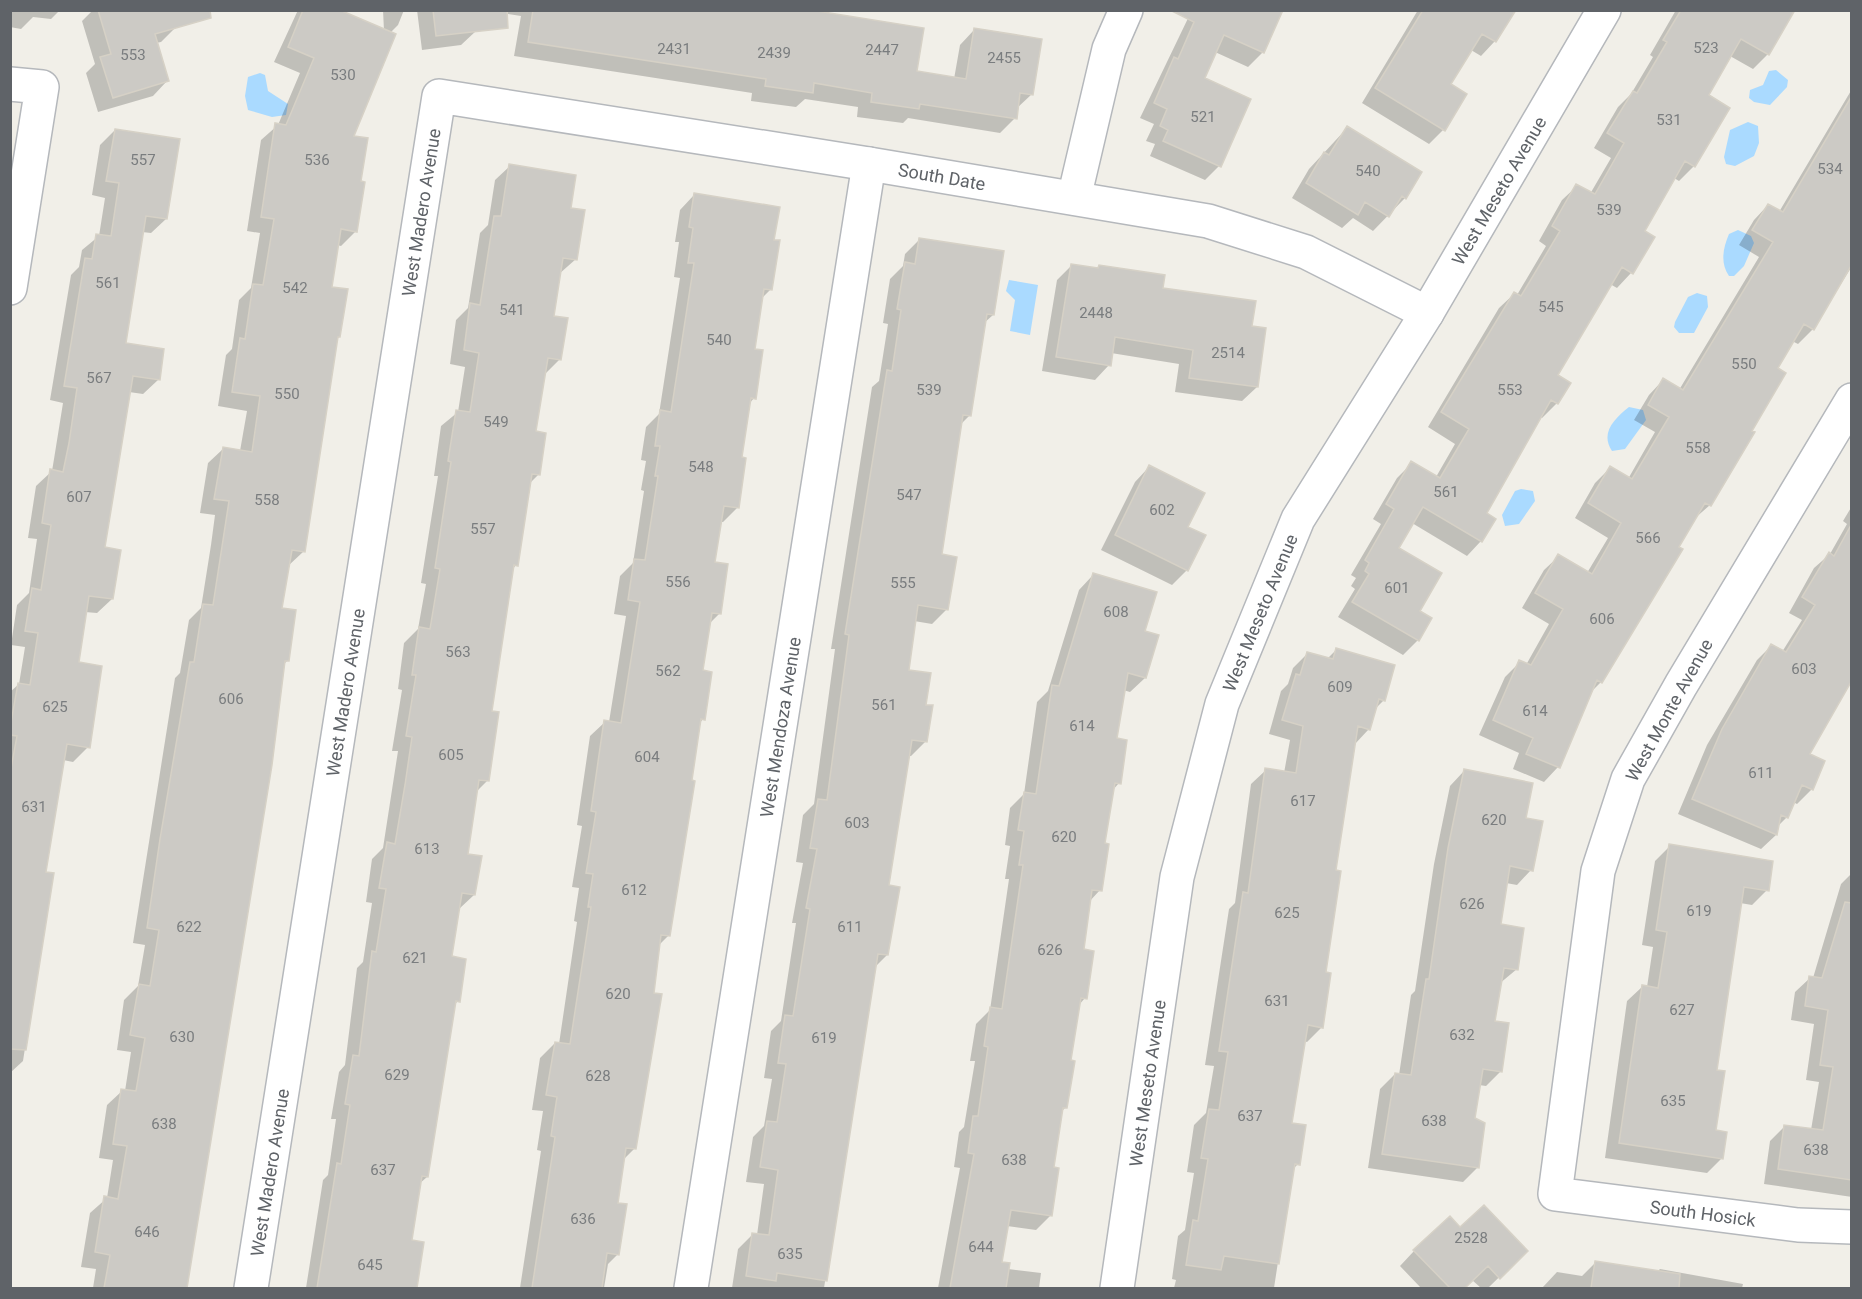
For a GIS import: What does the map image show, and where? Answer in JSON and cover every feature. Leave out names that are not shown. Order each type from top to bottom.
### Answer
[{"type":"street","points":[[1074,198],[1109,49],[1125,10]]},
{"type":"street","name":"West Meseto Avenue","points":[[1117,1288],[1177,877],[1222,704],[1298,519],[1427,313],[1604,10]]},
{"type":"street","points":[[10,288],[26,85]]},
{"type":"street","name":"South Date","points":[[439,96],[869,164],[1208,221],[1306,252],[1427,313]]},
{"type":"street","name":"West Madero Avenue","points":[[251,1288],[439,96]]},
{"type":"street","name":"West Mendoza Avenue","points":[[691,1288],[869,164]]},
{"type":"street","name":"West Monte Avenue","points":[[1555,1194],[1598,871],[1628,779],[1681,685],[1851,400]]},
{"type":"street","name":"South Hosick","points":[[1555,1194],[1798,1225],[1851,1227]]},
{"type":"water","points":[[1776,70],[1788,80],[1787,87],[1770,105],[1754,102],[1749,98],[1750,90],[1763,85],[1769,71]]},
{"type":"water","points":[[260,73],[265,75],[268,91],[288,104],[286,115],[272,117],[248,110],[245,96],[248,77]]},
{"type":"water","points":[[1748,122],[1758,126],[1759,143],[1754,156],[1735,166],[1726,164],[1724,157],[1730,130]]},
{"type":"water","points":[[1738,230],[1751,236],[1754,243],[1744,266],[1734,276],[1729,276],[1723,261],[1724,250],[1729,234]]},
{"type":"water","points":[[1009,280],[1038,285],[1030,335],[1010,331],[1015,300],[1006,291]]},
{"type":"water","points":[[1697,293],[1707,296],[1708,307],[1694,333],[1679,333],[1674,327],[1675,322],[1688,297]]},
{"type":"water","points":[[1629,407],[1643,410],[1646,420],[1625,449],[1612,451],[1607,438],[1608,432],[1618,416]]},
{"type":"water","points":[[1521,489],[1533,491],[1535,501],[1519,524],[1505,526],[1502,515],[1515,491]]},
{"type":"building","points":[[98,10],[210,10],[211,18],[155,34],[169,81],[113,98],[100,57],[111,54]]},
{"type":"building","points":[[303,10],[340,10],[396,34],[354,136],[368,138],[361,181],[365,182],[357,232],[341,229],[332,287],[348,289],[340,337],[338,337],[305,552],[292,550],[282,608],[296,610],[289,661],[285,661],[272,765],[187,1288],[104,1288],[110,1255],[95,1252],[104,1196],[118,1199],[127,1146],[113,1144],[121,1089],[136,1091],[145,1038],[130,1035],[139,984],[150,986],[159,930],[147,928],[190,662],[194,662],[203,604],[213,605],[229,501],[214,499],[223,447],[252,452],[260,396],[232,392],[240,338],[245,339],[253,284],[263,285],[274,219],[261,217],[275,123],[286,125],[314,58],[288,47]]},
{"type":"building","points":[[433,10],[507,10],[508,28],[436,36]]},
{"type":"building","points":[[533,10],[811,10],[924,28],[917,71],[966,79],[974,28],[1042,39],[1033,95],[1020,93],[1017,119],[920,104],[919,109],[871,102],[872,93],[814,83],[813,93],[765,86],[766,79],[528,42]]},
{"type":"building","points":[[1170,10],[1283,10],[1264,53],[1224,35],[1205,78],[1251,99],[1221,167],[1163,141],[1168,130],[1160,126],[1167,109],[1154,103],[1174,57],[1178,59],[1194,22]]},
{"type":"building","points":[[1423,10],[1516,10],[1496,42],[1482,34],[1451,84],[1467,94],[1445,131],[1375,88]]},
{"type":"building","points":[[1681,10],[1795,10],[1769,55],[1741,39],[1709,95],[1730,108],[1695,167],[1685,161],[1645,231],[1655,237],[1633,274],[1622,267],[1558,375],[1571,383],[1558,404],[1551,400],[1487,513],[1496,519],[1482,542],[1423,507],[1399,548],[1442,573],[1420,611],[1432,618],[1419,641],[1352,602],[1369,574],[1365,571],[1369,563],[1365,560],[1394,509],[1386,504],[1411,461],[1440,478],[1469,429],[1441,412],[1514,292],[1521,296],[1560,231],[1552,226],[1576,184],[1595,194],[1624,143],[1607,133],[1633,91],[1637,93],[1667,42],[1663,40]]},
{"type":"building","points":[[1851,97],[1851,266],[1814,330],[1804,324],[1778,368],[1786,373],[1752,431],[1755,432],[1711,506],[1705,503],[1679,547],[1683,549],[1602,683],[1597,680],[1560,768],[1526,754],[1533,738],[1493,720],[1519,660],[1531,665],[1563,609],[1535,593],[1558,554],[1592,574],[1621,523],[1588,503],[1610,466],[1632,479],[1669,417],[1648,405],[1663,378],[1683,390],[1773,242],[1752,230],[1768,204],[1783,212]]},
{"type":"building","points":[[1347,126],[1422,172],[1406,199],[1402,196],[1389,217],[1365,202],[1358,215],[1306,183],[1324,152],[1329,155]]},
{"type":"building","points":[[115,129],[180,139],[167,219],[146,216],[126,343],[164,349],[160,380],[133,376],[105,547],[121,550],[113,599],[89,596],[79,662],[102,666],[90,748],[67,744],[46,872],[54,873],[26,1050],[10,1049],[10,774],[17,736],[10,735],[10,728],[18,683],[30,685],[38,633],[25,631],[32,588],[41,590],[51,525],[42,523],[50,469],[63,472],[69,443],[77,388],[64,386],[85,258],[92,259],[96,234],[111,236],[119,183],[106,181]]},
{"type":"building","points":[[509,164],[576,175],[571,208],[585,210],[577,260],[563,258],[554,316],[568,318],[561,360],[548,358],[536,431],[546,433],[540,475],[532,474],[518,566],[514,565],[492,711],[499,712],[489,781],[479,780],[468,854],[482,856],[475,895],[462,893],[452,956],[466,959],[460,1002],[456,1001],[428,1177],[422,1176],[412,1240],[424,1242],[417,1288],[317,1288],[337,1163],[341,1164],[350,1105],[345,1104],[353,1055],[359,1056],[372,951],[376,952],[386,889],[379,888],[387,842],[395,844],[405,785],[412,737],[406,736],[416,675],[412,675],[419,627],[430,629],[440,569],[435,568],[451,462],[448,461],[456,410],[470,412],[479,353],[464,350],[470,303],[480,305],[494,216],[501,216]]},
{"type":"building","points":[[694,193],[780,207],[774,240],[780,240],[772,290],[764,289],[755,349],[763,350],[756,399],[751,398],[742,457],[746,458],[739,508],[724,506],[715,562],[728,564],[721,614],[712,613],[703,670],[712,672],[705,720],[701,719],[692,780],[695,781],[670,936],[661,935],[654,993],[662,994],[636,1149],[626,1148],[618,1203],[627,1204],[619,1255],[607,1253],[602,1288],[532,1288],[555,1137],[551,1136],[557,1097],[546,1095],[555,1042],[570,1044],[591,907],[588,907],[593,874],[586,873],[596,812],[591,811],[604,720],[621,723],[640,602],[628,600],[634,559],[645,560],[658,476],[655,476],[660,446],[655,446],[660,410],[671,412],[694,263],[688,263],[693,228],[689,227]]},
{"type":"building","points":[[919,238],[1004,251],[994,315],[987,314],[971,416],[963,415],[942,554],[957,557],[948,610],[918,605],[909,670],[931,673],[926,705],[933,705],[927,742],[912,740],[889,885],[900,887],[888,955],[878,954],[827,1281],[777,1273],[776,1281],[746,1276],[752,1233],[769,1235],[778,1170],[760,1167],[767,1121],[777,1122],[786,1064],[778,1063],[785,1015],[793,1016],[810,909],[806,908],[817,849],[810,848],[818,799],[827,800],[849,635],[845,634],[887,370],[892,371],[901,310],[897,309],[905,262],[915,264]]},
{"type":"building","points":[[1071,264],[1098,268],[1099,265],[1165,275],[1163,288],[1256,301],[1252,326],[1266,328],[1258,387],[1189,378],[1193,350],[1115,337],[1111,366],[1056,357]]},
{"type":"building","points":[[1149,465],[1205,493],[1188,527],[1206,535],[1188,571],[1115,535]]},
{"type":"building","points":[[1851,525],[1851,682],[1810,754],[1825,761],[1813,790],[1802,785],[1788,818],[1781,815],[1777,835],[1692,799],[1722,729],[1771,644],[1786,652],[1815,605],[1802,597],[1829,552],[1834,556]]},
{"type":"building","points":[[1093,573],[1157,592],[1145,631],[1159,635],[1146,678],[1128,673],[1117,738],[1127,740],[1121,784],[1115,783],[1105,843],[1109,844],[1102,891],[1092,890],[1084,949],[1094,951],[1087,999],[1081,998],[1071,1060],[1075,1061],[1067,1108],[1063,1108],[1054,1167],[1059,1168],[1052,1216],[1011,1210],[1002,1262],[1010,1263],[1006,1288],[950,1288],[974,1154],[968,1153],[973,1116],[978,1116],[988,1047],[984,1046],[990,1007],[1002,1009],[1023,865],[1019,865],[1024,831],[1018,830],[1024,792],[1036,794],[1052,685],[1059,686]]},
{"type":"building","points":[[1336,648],[1395,665],[1385,701],[1379,699],[1370,730],[1358,726],[1336,870],[1341,871],[1326,972],[1331,973],[1323,1028],[1308,1025],[1292,1123],[1306,1125],[1300,1165],[1295,1164],[1279,1264],[1224,1256],[1221,1270],[1186,1265],[1193,1220],[1198,1221],[1208,1159],[1201,1158],[1209,1109],[1219,1110],[1228,1052],[1219,1051],[1243,892],[1248,893],[1265,768],[1296,773],[1303,726],[1282,720],[1296,674],[1300,675],[1307,652],[1333,659]]},
{"type":"building","points":[[1464,769],[1533,783],[1526,818],[1543,821],[1533,871],[1510,866],[1501,924],[1524,928],[1518,970],[1504,968],[1495,1021],[1509,1023],[1502,1072],[1483,1069],[1475,1118],[1485,1123],[1479,1168],[1382,1154],[1395,1073],[1411,1075],[1426,979],[1429,979],[1448,848]]},
{"type":"building","points":[[1669,844],[1773,861],[1769,891],[1744,887],[1717,1070],[1725,1071],[1716,1130],[1727,1132],[1723,1159],[1619,1143],[1642,985],[1658,988],[1667,932],[1656,930]]},
{"type":"building","points":[[1845,902],[1851,903],[1851,1180],[1778,1169],[1784,1125],[1823,1130],[1833,1067],[1820,1065],[1828,1010],[1805,1006],[1809,976],[1822,978]]},
{"type":"building","points":[[1484,1205],[1528,1251],[1500,1279],[1488,1266],[1465,1288],[1450,1288],[1413,1250],[1450,1216],[1460,1227]]},
{"type":"building","points":[[1595,1261],[1680,1274],[1679,1288],[1591,1288]]}]
